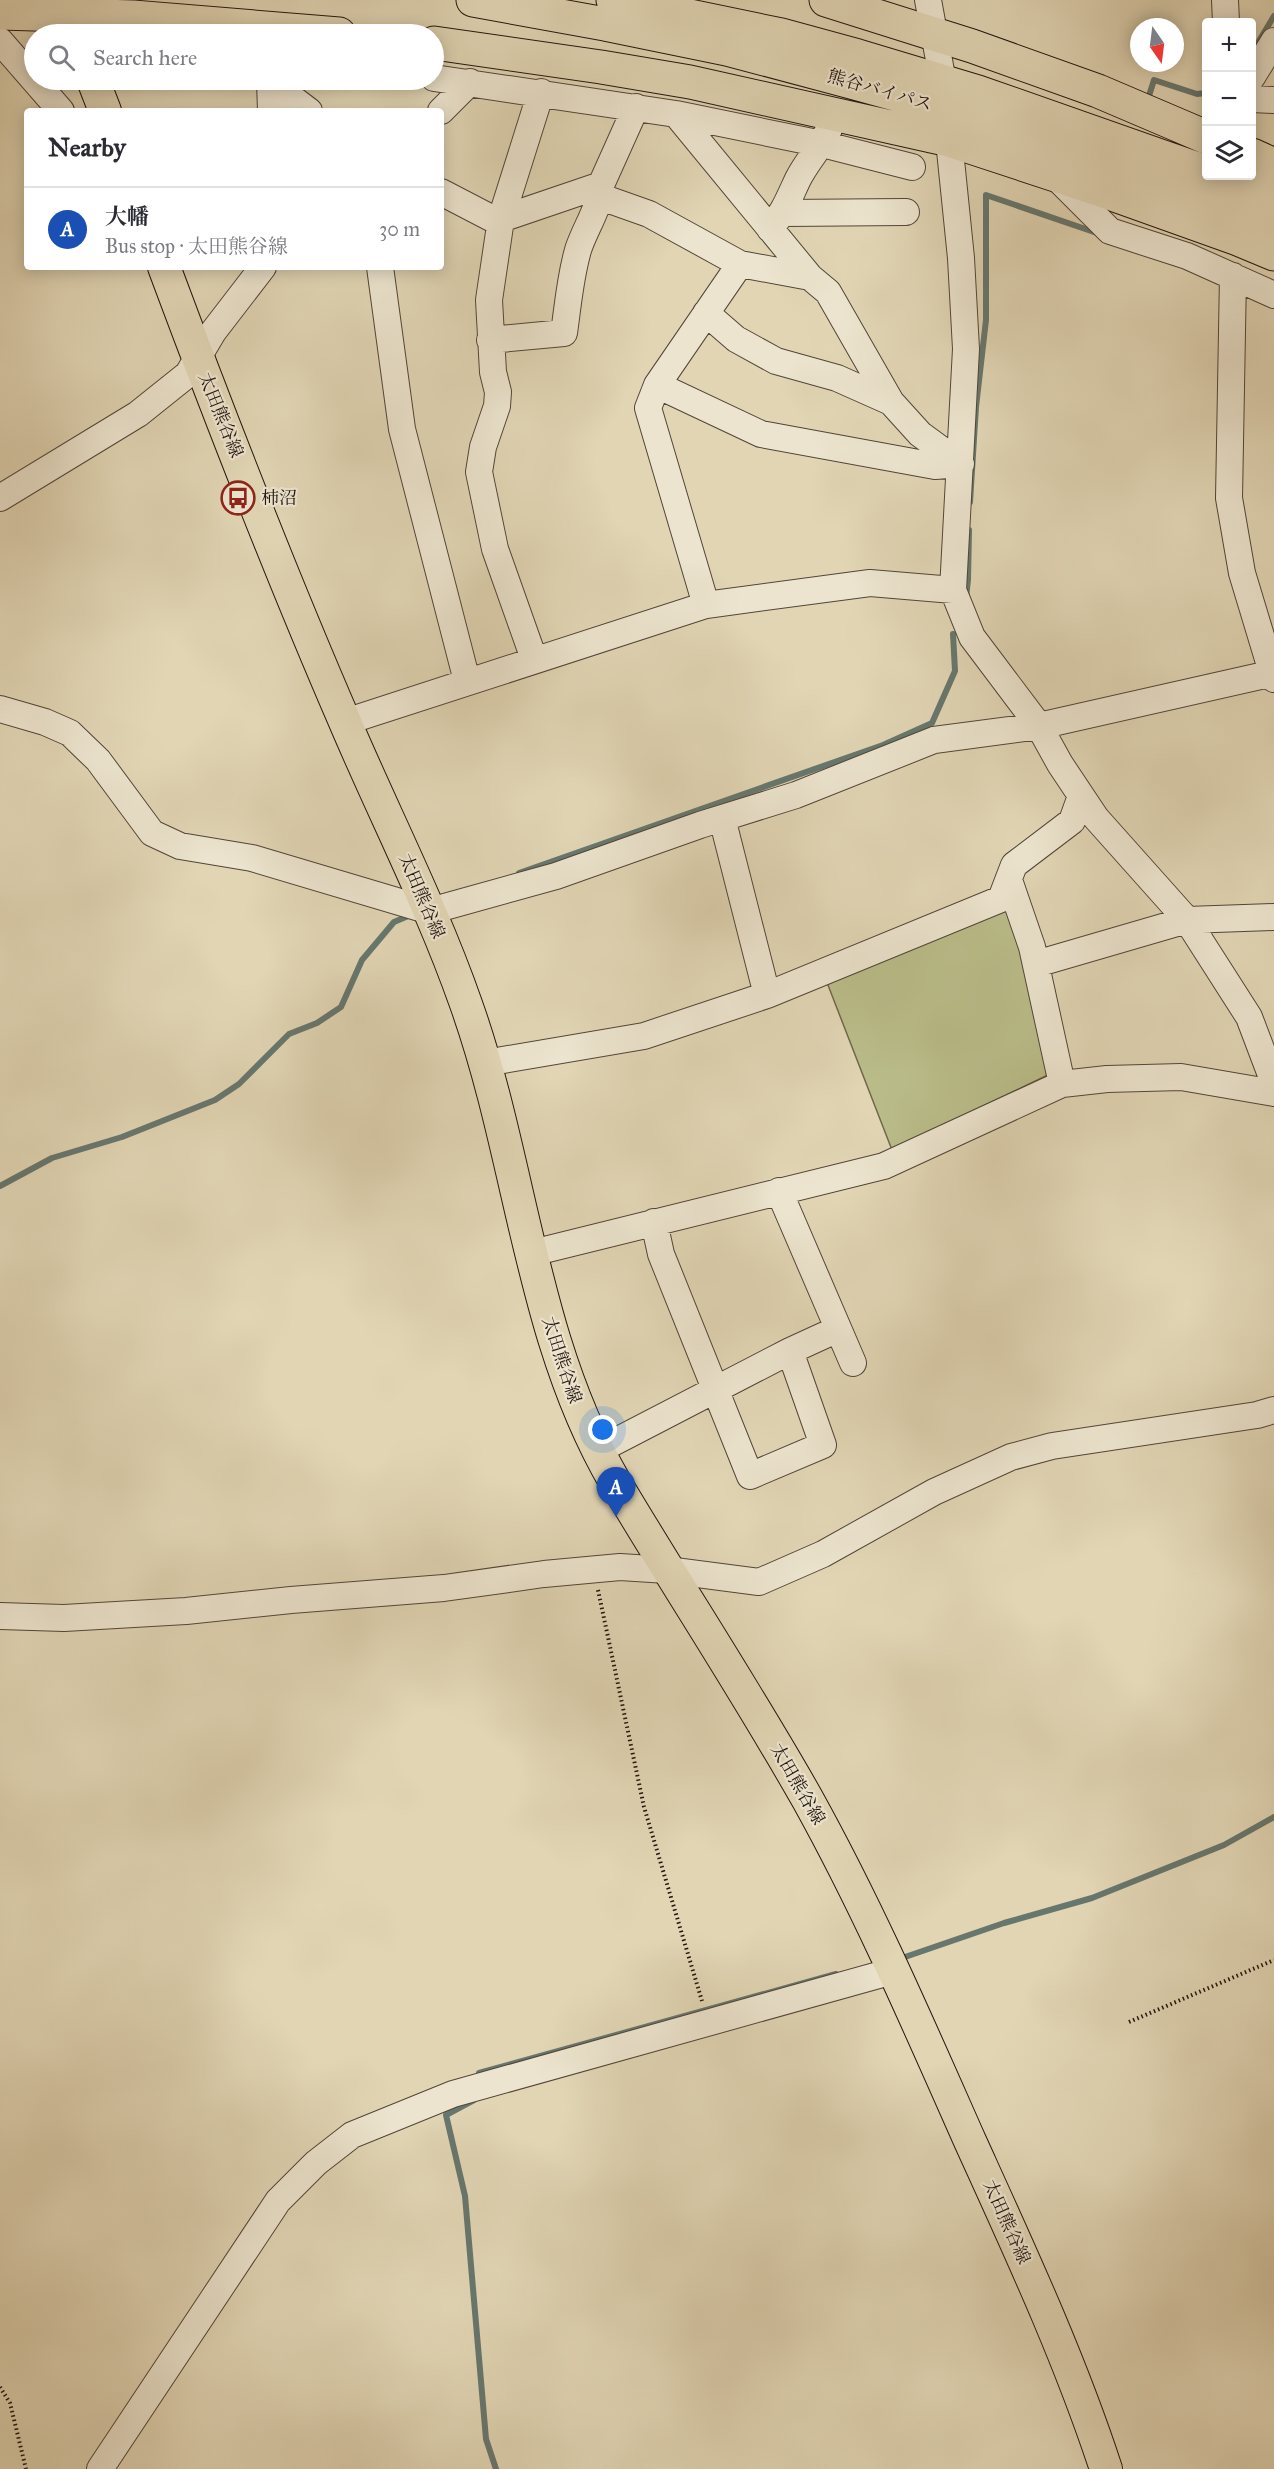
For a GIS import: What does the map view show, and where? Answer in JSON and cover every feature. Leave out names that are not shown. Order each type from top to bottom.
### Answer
[{"type":"highway","name":"熊谷バイパス","points":[[473,0],[727,49],[944,95],[978,92],[1202,171]]},
{"type":"highway","name":"熊谷バイパス","points":[[613,0],[782,36],[944,95],[975,116],[1274,226]]},
{"type":"highway","points":[[826,0],[936,34],[1098,91],[1202,135]]},
{"type":"highway","points":[[0,13],[170,24]]},
{"type":"highway","points":[[444,44],[690,82],[949,141],[1053,174],[1238,239],[1274,254]]},
{"type":"highway","points":[[1256,157],[1274,165]]},
{"type":"highway","points":[[1225,180],[1274,199]]},
{"type":"main road","points":[[97,90],[104,108]]},
{"type":"main road","name":"太田熊谷線","points":[[165,270],[197,356],[345,722],[430,910],[466,1003],[485,1063],[565,1377],[597,1451],[830,1840],[892,1971],[1053,2327],[1086,2409],[1106,2469]]},
{"type":"street","points":[[928,0],[936,34],[944,95],[961,258],[966,349],[953,590],[972,637],[1039,726],[1060,764],[1096,818],[1187,920],[1249,1017],[1274,1083]]},
{"type":"street","points":[[1225,0],[1226,18]]},
{"type":"street","points":[[1254,72],[1274,41]]},
{"type":"street","points":[[0,42],[24,69]]},
{"type":"street","points":[[444,79],[676,114],[822,144],[912,167]]},
{"type":"street","points":[[444,108],[470,82]]},
{"type":"street","points":[[42,90],[58,108]]},
{"type":"street","points":[[270,90],[271,108]]},
{"type":"street","points":[[282,90],[305,108]]},
{"type":"street","points":[[534,659],[495,549],[479,472],[483,447],[497,399],[490,340],[489,300],[501,219],[541,92]]},
{"type":"street","points":[[1256,99],[1274,100]]},
{"type":"street","points":[[490,340],[564,333],[571,280],[579,248],[636,107]]},
{"type":"street","points":[[676,114],[777,221],[810,277],[828,292],[891,402],[920,434],[961,464]]},
{"type":"street","points":[[777,221],[799,177],[822,144],[836,114]]},
{"type":"street","points":[[1053,174],[1110,231],[1187,256],[1274,295]]},
{"type":"street","points":[[444,194],[491,218],[501,219],[601,191],[649,214],[740,264],[810,277]]},
{"type":"street","points":[[777,221],[906,212]]},
{"type":"street","points":[[706,605],[648,408],[657,385],[740,264]]},
{"type":"street","points":[[0,498],[138,414],[188,374],[213,332],[261,270]]},
{"type":"street","points":[[380,270],[402,429],[467,681]]},
{"type":"street","points":[[0,709],[45,722],[70,733],[99,760],[152,833],[180,846],[252,858],[430,910],[556,876],[722,818],[796,795],[934,740],[1039,726],[1274,675],[1242,573],[1229,498],[1233,276]]},
{"type":"street","points":[[706,313],[736,339],[776,362],[837,378],[891,402]]},
{"type":"street","points":[[657,385],[762,434],[934,466],[961,464]]},
{"type":"street","points":[[345,722],[706,605],[870,583],[953,590]]},
{"type":"street","points":[[485,1063],[644,1036],[767,996],[1001,899],[1014,866],[1072,821],[1081,796]]},
{"type":"street","points":[[722,818],[767,996]]},
{"type":"street","points":[[1009,880],[1036,964],[1062,1084]]},
{"type":"street","points":[[1036,964],[1187,920],[1274,917]]},
{"type":"street","points":[[532,1253],[884,1166],[1062,1084],[1107,1079],[1181,1077],[1274,1093]]},
{"type":"street","points":[[779,1191],[853,1363]]},
{"type":"street","points":[[654,1222],[661,1254],[750,1476],[823,1445],[790,1351]]},
{"type":"street","points":[[597,1451],[790,1351],[838,1329]]},
{"type":"street","points":[[0,1616],[64,1618],[186,1611],[444,1588],[620,1567],[667,1570],[759,1582],[823,1554],[934,1492],[1011,1457],[1052,1446],[1257,1415],[1274,1410]]},
{"type":"street","points":[[100,2469],[278,2201],[315,2163],[352,2135],[468,2090],[892,1971]]},
{"type":"path","points":[[594,1569],[606,1635],[644,1807],[708,2022]]},
{"type":"path","points":[[1129,2022],[1274,1960]]},
{"type":"path","points":[[0,2387],[10,2403],[26,2469]]},
{"type":"green space","points":[[1009,902],[1052,1073],[892,1150],[826,980]]},
{"type":"waterway","points":[[1256,46],[1274,16]]},
{"type":"waterway","points":[[1148,99],[1154,80],[1197,94],[1202,93]]},
{"type":"waterway","points":[[970,502],[976,407],[986,320],[986,195],[1100,234]]},
{"type":"waterway","points":[[966,598],[969,530]]},
{"type":"waterway","points":[[519,873],[883,745],[932,723],[955,671],[953,634]]},
{"type":"waterway","points":[[0,1186],[52,1158],[122,1137],[215,1100],[239,1084],[289,1034],[317,1023],[341,1007],[362,960],[394,922],[413,914]]},
{"type":"waterway","points":[[905,1957],[1004,1923],[1092,1898],[1224,1845],[1274,1817]]},
{"type":"waterway","points":[[480,2080],[479,2073],[836,1974]]},
{"type":"waterway","points":[[474,2100],[446,2115],[465,2196],[486,2439],[496,2469]]},
{"type":"place","name":"柿沼","points":[[238,498]]},
{"type":"place","name":"大幡","points":[[616,1517]]}]
